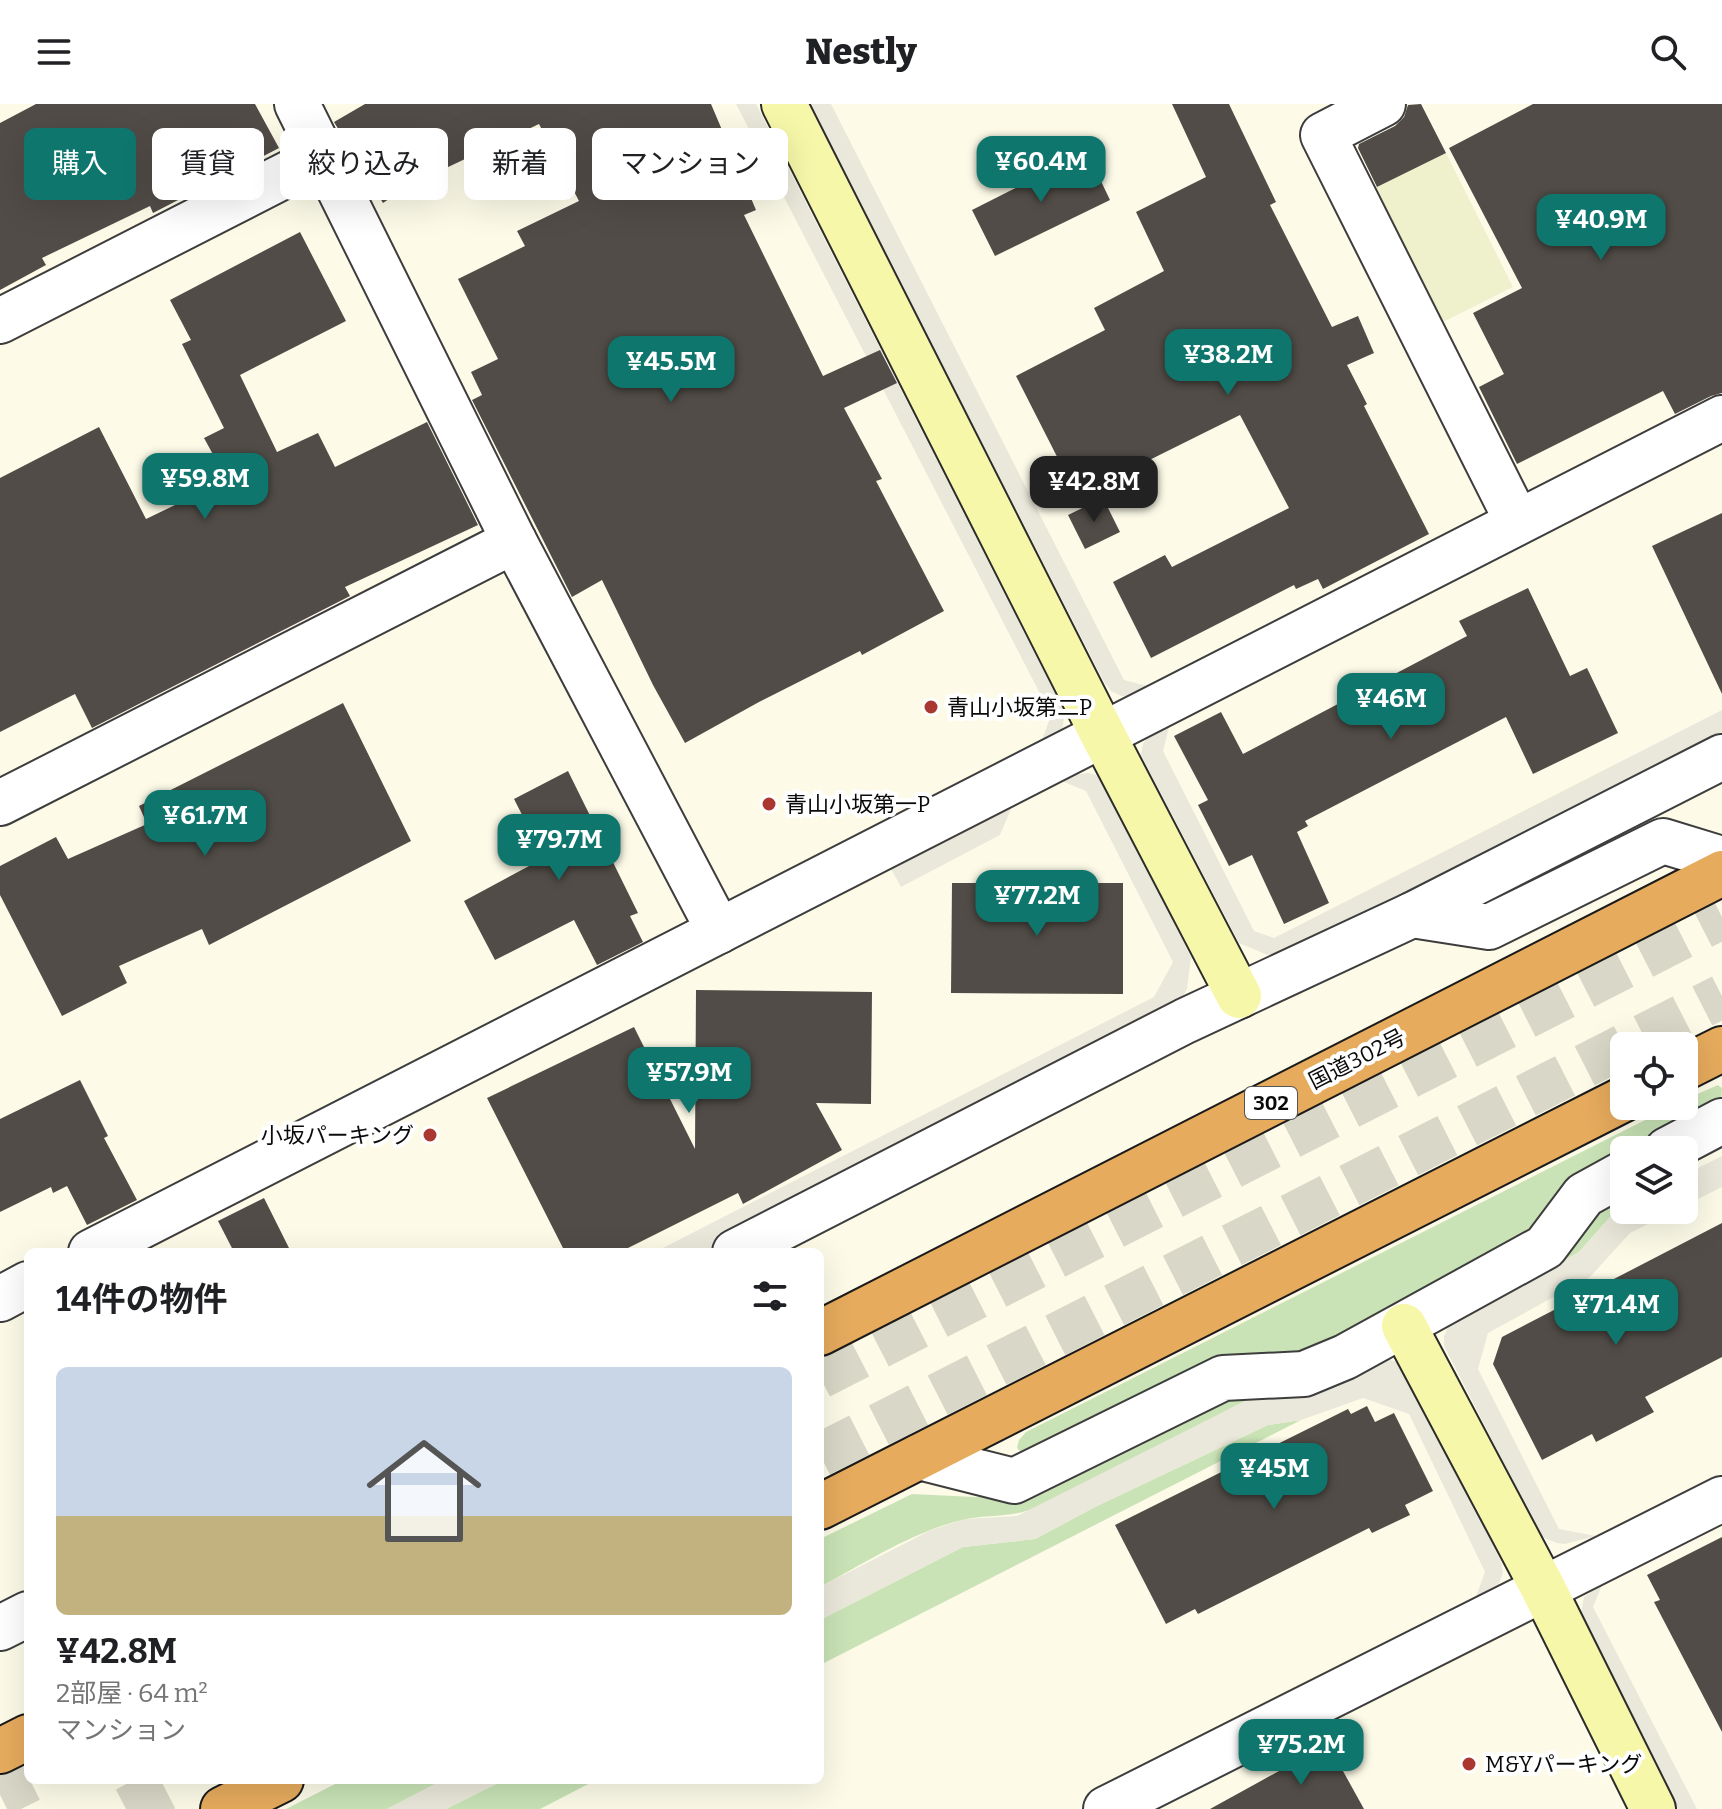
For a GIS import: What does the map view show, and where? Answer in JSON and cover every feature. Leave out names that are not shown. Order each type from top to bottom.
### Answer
[{"type":"highway","name":"国道302号","points":[[824,1331],[1722,873]]},
{"type":"highway","points":[[1698,1061],[1722,1049]]},
{"type":"highway","points":[[824,1505],[1610,1106]]},
{"type":"highway","points":[[0,1751],[24,1739]]},
{"type":"highway","points":[[223,1809],[273,1784]]},
{"type":"street","points":[[297,104],[309,128]]},
{"type":"street","points":[[784,104],[1103,735],[1239,996]]},
{"type":"street","points":[[1383,104],[1315,119],[1517,521]]},
{"type":"street","points":[[0,321],[280,178]]},
{"type":"street","points":[[345,200],[514,541],[719,931]]},
{"type":"street","points":[[99,1248],[1722,418]]},
{"type":"street","points":[[0,803],[514,541]]},
{"type":"street","points":[[743,1248],[1185,1021],[1412,915],[1722,757]]},
{"type":"street","points":[[1412,915],[1489,927],[1663,841],[1722,859]]},
{"type":"street","points":[[1694,1136],[1722,1121]]},
{"type":"street","points":[[919,1457],[1014,1481],[1223,1378],[1304,1374],[1345,1357],[1404,1326],[1545,1247],[1584,1195],[1610,1181]]},
{"type":"street","points":[[0,1299],[24,1286]]},
{"type":"street","points":[[1404,1326],[1543,1588],[1653,1809]]},
{"type":"street","points":[[1106,1809],[1154,1798],[1543,1588],[1722,1499]]},
{"type":"street","points":[[0,1628],[24,1616]]},
{"type":"green space","points":[[1446,153],[1513,287],[1435,326],[1368,192]]},
{"type":"green space","points":[[1718,1085],[1722,1088],[1721,1106],[1698,1118],[1698,1094]]},
{"type":"green space","points":[[1645,1120],[1695,1120],[1666,1136],[1613,1136]]},
{"type":"green space","points":[[1610,1138],[1610,1171],[1552,1224],[1298,1361],[1025,1456],[1017,1448],[1026,1432]]},
{"type":"green space","points":[[1610,1200],[1610,1217],[1579,1252],[1541,1274]]},
{"type":"green space","points":[[1223,1392],[1263,1392],[1035,1508],[943,1525],[889,1549],[824,1585],[824,1537],[912,1494],[995,1498]]},
{"type":"green space","points":[[1301,1420],[824,1663],[824,1618],[963,1547],[1035,1539],[1268,1425]]},
{"type":"green space","points":[[335,1784],[435,1784],[387,1809],[286,1809]]},
{"type":"green space","points":[[496,1784],[588,1784],[540,1809],[446,1809]]},
{"type":"shaded area","points":[[736,104],[756,104],[768,128],[748,128]]},
{"type":"shaded area","points":[[810,104],[831,104],[1124,680],[1155,688],[1131,697],[1121,696],[1111,691],[1104,682]]},
{"type":"shaded area","points":[[788,167],[1065,713],[1062,731],[1041,743],[1051,715],[785,200],[788,200]]},
{"type":"shaded area","points":[[1722,710],[1722,736],[1290,955],[1270,956],[1239,943],[1141,755],[1143,744],[1151,732],[1171,719],[1163,751],[1254,931],[1274,938]]},
{"type":"shaded area","points":[[1071,775],[1096,775],[1109,790],[1191,957],[1187,989],[1173,1012],[710,1248],[663,1248],[1154,997],[1173,962],[1086,791],[1059,780]]},
{"type":"shaded area","points":[[1013,804],[1000,835],[901,887],[890,867]]},
{"type":"shaded area","points":[[1722,1156],[1722,1187],[1698,1199],[1698,1168]]},
{"type":"shaded area","points":[[1610,1217],[1610,1224],[1648,1224],[1630,1233],[1590,1277],[1488,1333],[1478,1369],[1559,1529],[1596,1536],[1565,1544],[1542,1537],[1444,1346],[1444,1336],[1448,1327],[1458,1319],[1579,1252]]},
{"type":"shaded area","points":[[1385,1358],[1399,1363],[1413,1381],[1501,1562],[1503,1573],[1499,1583],[1493,1590],[1475,1599],[1485,1572],[1409,1414],[1363,1398],[1301,1420],[1268,1425],[1035,1539],[963,1547],[824,1618],[824,1585],[931,1530],[965,1519],[1017,1516],[1263,1392]]},
{"type":"shaded area","points":[[1602,1585],[1593,1607],[1697,1809],[1678,1809],[1581,1613],[1584,1597]]},
{"type":"shaded area","points":[[435,1784],[496,1784],[446,1809],[387,1809]]},
{"type":"building","points":[[36,104],[255,104],[279,148],[264,156],[264,128],[152,128],[152,200],[178,200],[153,213],[150,206],[42,258],[46,265],[0,290],[0,123]]},
{"type":"building","points":[[365,104],[711,104],[721,128],[592,128],[592,200],[752,200],[756,210],[744,215],[823,376],[880,350],[897,383],[844,408],[882,479],[876,481],[944,611],[862,655],[860,651],[759,702],[685,743],[602,580],[572,597],[472,400],[482,395],[471,372],[498,359],[458,279],[525,246],[517,231],[579,201],[576,195],[576,128],[541,128],[539,124],[531,128],[464,128],[464,159],[448,167],[448,128],[338,128],[334,122]]},
{"type":"building","points":[[1172,104],[1229,104],[1276,202],[1270,205],[1332,327],[1358,316],[1374,353],[1347,365],[1367,404],[1364,406],[1429,534],[1323,589],[1318,579],[1296,589],[1294,585],[1151,658],[1113,582],[1165,555],[1172,567],[1289,508],[1240,415],[1077,496],[1016,376],[1105,330],[1094,308],[1164,271],[1136,212],[1206,177]]},
{"type":"building","points":[[1421,104],[1446,153],[1377,187],[1358,148],[1359,144],[1395,126],[1404,117],[1408,105]]},
{"type":"building","points":[[1533,104],[1722,104],[1722,393],[1675,414],[1663,391],[1517,464],[1479,387],[1504,374],[1473,313],[1522,288],[1449,148]]},
{"type":"building","points":[[1087,152],[1110,200],[995,256],[972,210]]},
{"type":"building","points":[[300,232],[346,321],[240,375],[277,452],[318,433],[335,467],[427,422],[478,525],[345,587],[350,596],[92,728],[75,694],[0,732],[0,478],[99,427],[146,519],[227,480],[204,438],[224,428],[182,344],[191,340],[170,300]]},
{"type":"building","points":[[1103,498],[1120,532],[1085,549],[1068,515]]},
{"type":"building","points":[[1722,513],[1722,694],[1652,546]]},
{"type":"building","points":[[1528,588],[1570,676],[1587,668],[1618,733],[1533,774],[1506,717],[1305,821],[1308,826],[1297,832],[1329,903],[1284,924],[1252,855],[1229,866],[1198,805],[1208,800],[1174,736],[1221,712],[1243,754],[1467,636],[1459,621]]},
{"type":"building","points":[[343,703],[411,841],[209,945],[202,929],[119,966],[127,983],[62,1016],[0,895],[0,866],[56,837],[68,859],[147,824],[139,806]]},
{"type":"building","points":[[568,771],[638,913],[630,916],[643,942],[597,965],[574,920],[495,960],[464,901],[544,858],[514,799]]},
{"type":"building","points":[[952,883],[1123,883],[1123,994],[951,993]]},
{"type":"building","points":[[696,990],[872,992],[871,1104],[816,1103],[842,1150],[743,1204],[738,1193],[628,1248],[563,1248],[487,1098],[634,1027],[695,1149]]},
{"type":"building","points":[[80,1080],[108,1136],[104,1138],[137,1200],[87,1225],[67,1186],[53,1193],[51,1187],[0,1212],[0,1119]]},
{"type":"building","points":[[264,1198],[289,1248],[232,1248],[218,1221]]},
{"type":"building","points":[[1722,1223],[1722,1357],[1645,1397],[1654,1412],[1596,1442],[1592,1434],[1542,1460],[1493,1364],[1502,1337]]},
{"type":"building","points":[[1367,1406],[1375,1422],[1394,1413],[1433,1491],[1405,1505],[1410,1515],[1372,1533],[1369,1528],[1198,1614],[1195,1609],[1166,1624],[1115,1525],[1348,1409],[1351,1414]]},
{"type":"building","points":[[1722,1537],[1722,1732],[1654,1602],[1660,1600],[1647,1575]]},
{"type":"building","points":[[1328,1744],[1364,1809],[1210,1809]]},
{"type":"tunnel","points":[[824,1375],[1722,917]]},
{"type":"tunnel","points":[[824,1453],[1722,996]]},
{"type":"tunnel","points":[[0,1795],[24,1783]]},
{"type":"tunnel","points":[[126,1809],[174,1784]]},
{"type":"place","name":"青山小坂第二P","points":[[931,707]]},
{"type":"place","name":"青山小坂第一P","points":[[769,804]]},
{"type":"place","name":"小坂パーキング","points":[[430,1135]]},
{"type":"place","name":"M&Yパーキング","points":[[1469,1764]]}]
